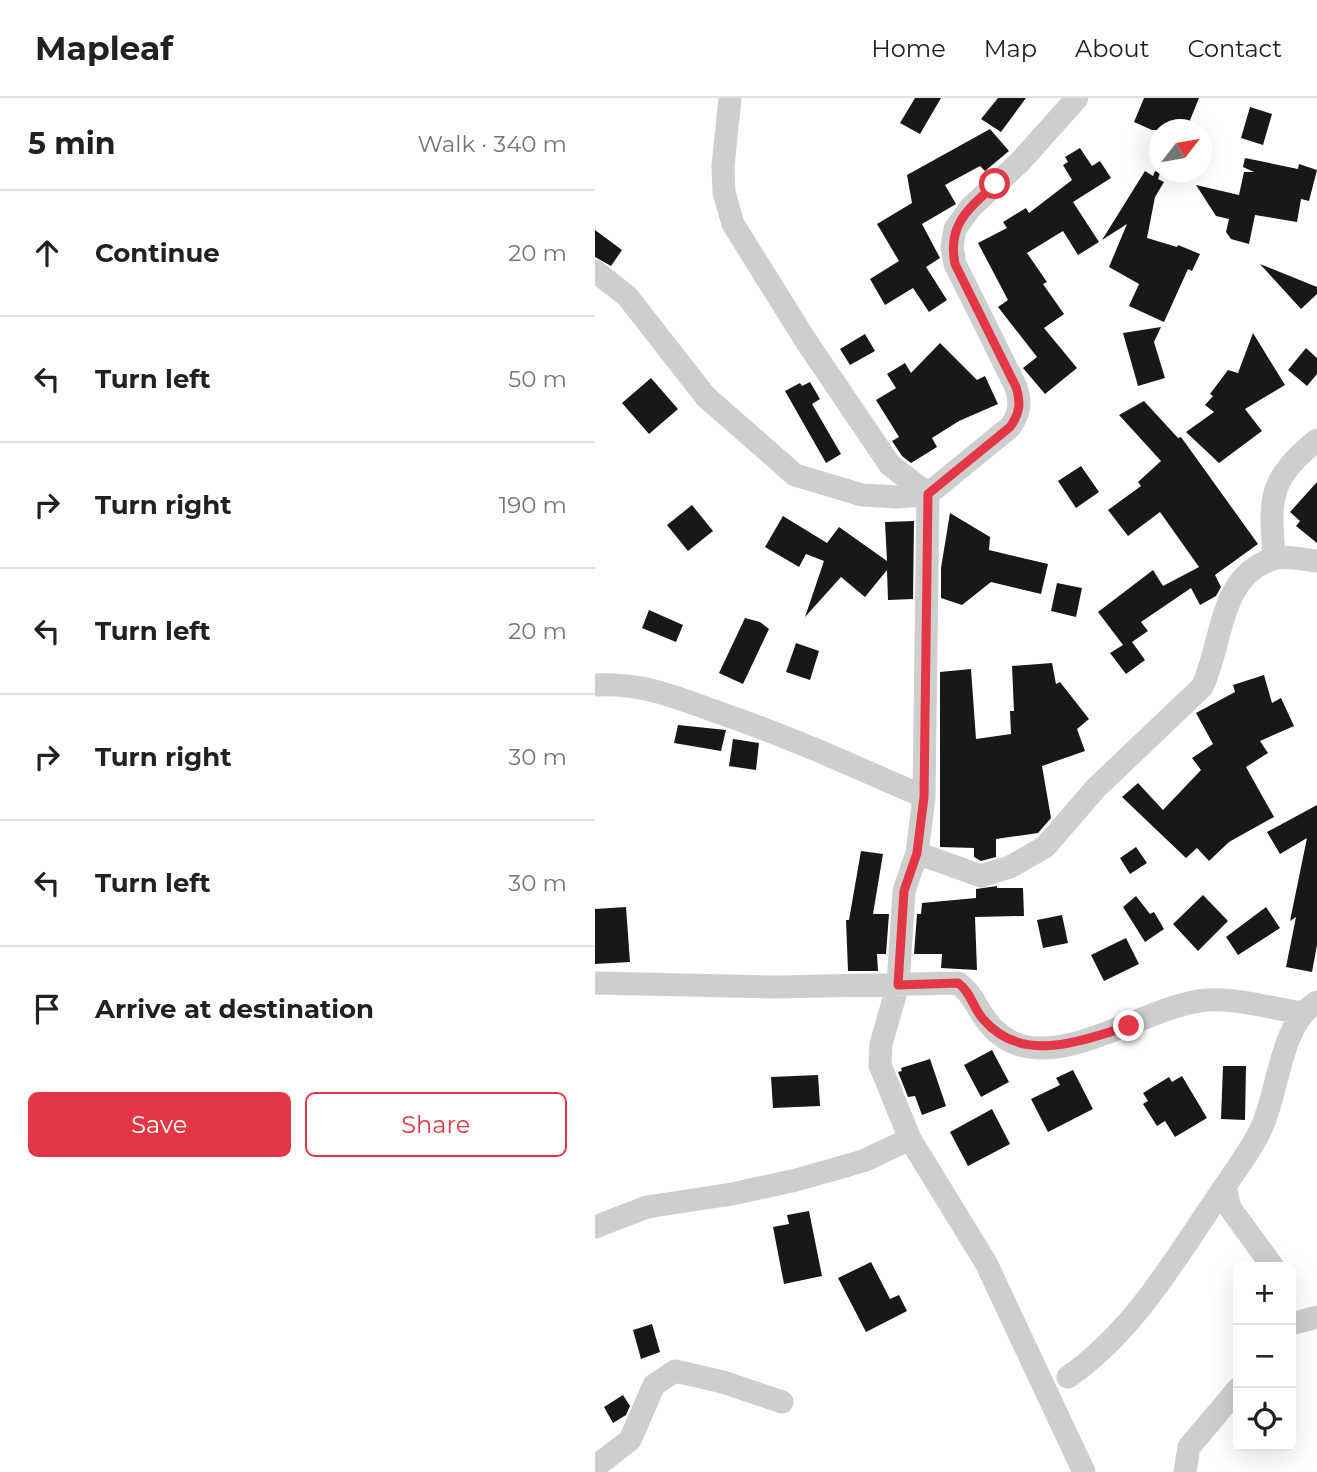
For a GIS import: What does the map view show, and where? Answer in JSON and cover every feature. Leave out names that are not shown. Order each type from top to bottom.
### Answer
[{"type":"street","points":[[730,98],[723,166],[724,192],[733,223],[806,341],[890,465],[928,494]]},
{"type":"street","points":[[595,271],[627,296],[706,397],[795,475],[862,495],[897,497],[928,494],[1010,427],[1017,417],[1020,402],[1016,387],[955,264],[952,247],[955,229],[971,207],[1019,163],[1077,98]]},
{"type":"street","points":[[1274,558],[1271,512],[1275,485],[1317,440]]},
{"type":"street","points":[[928,494],[924,797],[917,853],[904,891],[898,985],[881,1044],[880,1065],[910,1139],[986,1264],[1084,1472]]},
{"type":"street","points":[[917,853],[981,876],[1010,867],[1045,848],[1096,788],[1202,687],[1212,666],[1228,599],[1249,574],[1274,558],[1317,561]]},
{"type":"street","points":[[595,685],[625,684],[669,693],[780,733],[924,797]]},
{"type":"street","points":[[595,983],[777,988],[958,983],[965,988],[981,1018],[995,1031],[1019,1045],[1041,1047],[1070,1044],[1129,1026],[1178,1006],[1208,1000],[1310,1008]]},
{"type":"street","points":[[1068,1377],[1095,1356],[1131,1320],[1225,1186],[1259,1134],[1292,1030],[1310,1008]]},
{"type":"street","points":[[595,1227],[647,1207],[731,1194],[796,1180],[863,1161],[910,1139]]},
{"type":"street","points":[[1225,1186],[1230,1208],[1269,1262]]},
{"type":"street","points":[[1296,1323],[1317,1317]]},
{"type":"street","points":[[601,1468],[637,1430],[642,1410],[654,1385],[675,1371],[723,1382],[782,1402]]},
{"type":"street","points":[[1185,1472],[1189,1447],[1233,1395]]},
{"type":"building","points":[[915,98],[941,98],[920,134],[900,123]]},
{"type":"building","points":[[998,98],[1026,98],[1001,132],[981,119]]},
{"type":"building","points":[[1144,98],[1199,98],[1190,119],[1149,119],[1149,129],[1134,122]]},
{"type":"building","points":[[1250,107],[1272,114],[1263,145],[1241,138]]},
{"type":"building","points":[[990,129],[1009,151],[985,171],[980,166],[945,185],[956,204],[922,224],[940,258],[926,267],[947,300],[929,312],[913,288],[885,305],[870,279],[899,261],[877,224],[912,203],[907,175]]},
{"type":"building","points":[[1080,148],[1092,166],[1100,161],[1111,178],[1073,202],[1099,242],[1078,255],[1063,231],[1027,253],[1047,282],[1043,284],[1064,314],[1044,328],[1077,368],[1045,394],[1023,368],[1037,357],[998,307],[1008,300],[978,243],[1007,228],[1003,222],[1026,208],[1029,213],[1072,180],[1063,165],[1068,162],[1065,157]]},
{"type":"building","points":[[1245,158],[1298,169],[1299,164],[1317,170],[1309,201],[1301,199],[1297,222],[1255,215],[1249,244],[1231,239],[1226,232],[1229,219],[1216,216],[1196,185],[1239,195],[1244,172],[1254,172],[1243,167]]},
{"type":"building","points":[[1145,171],[1149,174],[1149,182],[1164,182],[1155,197],[1147,238],[1177,247],[1178,245],[1200,254],[1192,271],[1188,269],[1164,322],[1129,306],[1139,284],[1109,267],[1127,224],[1102,240]]},
{"type":"building","points":[[595,230],[622,250],[611,266],[595,257]]},
{"type":"building","points":[[1260,264],[1317,287],[1317,294],[1301,309]]},
{"type":"building","points":[[1161,327],[1154,342],[1165,378],[1138,386],[1123,333]]},
{"type":"building","points":[[1253,333],[1285,385],[1245,409],[1262,431],[1219,463],[1186,432],[1214,412],[1205,405],[1213,396],[1210,394],[1228,370],[1238,373]]},
{"type":"building","points":[[865,334],[875,351],[850,365],[840,349]]},
{"type":"building","points":[[940,343],[977,380],[985,376],[998,404],[959,421],[932,438],[937,447],[911,463],[902,456],[892,441],[899,437],[876,400],[896,388],[887,374],[905,363],[911,373]]},
{"type":"building","points":[[1306,348],[1317,358],[1317,374],[1307,386],[1288,370]]},
{"type":"building","points":[[651,378],[678,409],[649,434],[622,403]]},
{"type":"building","points":[[810,382],[820,399],[812,404],[841,454],[826,463],[785,391],[800,383],[802,386]]},
{"type":"building","points":[[1144,401],[1178,438],[1181,437],[1258,544],[1215,575],[1221,587],[1216,596],[1200,605],[1191,588],[1141,622],[1148,631],[1132,642],[1145,660],[1126,674],[1110,653],[1123,645],[1098,612],[1153,570],[1163,586],[1199,567],[1160,512],[1128,536],[1108,510],[1141,486],[1138,482],[1161,461],[1119,415]]},
{"type":"building","points":[[1081,466],[1099,492],[1076,508],[1058,481]]},
{"type":"building","points":[[1317,482],[1317,543],[1296,526],[1300,521],[1290,512]]},
{"type":"building","points":[[692,505],[713,531],[688,551],[667,525]]},
{"type":"building","points":[[950,513],[990,537],[989,550],[1048,564],[1041,594],[991,582],[962,605],[941,598],[941,568]]},
{"type":"building","points":[[783,516],[827,543],[839,527],[887,561],[885,522],[914,521],[913,599],[888,600],[887,570],[865,597],[841,577],[805,617],[824,561],[806,554],[799,567],[765,547]]},
{"type":"building","points":[[1057,583],[1082,588],[1076,617],[1051,611]]},
{"type":"building","points":[[649,610],[683,625],[676,642],[642,628]]},
{"type":"building","points":[[745,618],[760,622],[769,629],[743,684],[719,673]]},
{"type":"building","points":[[796,643],[819,651],[810,680],[786,672]]},
{"type":"building","points":[[1052,663],[1056,684],[1060,682],[1089,719],[1077,729],[1085,751],[1042,766],[1051,818],[1038,833],[996,839],[996,857],[981,861],[974,857],[974,848],[940,847],[940,672],[971,669],[976,739],[1011,734],[1010,711],[1014,711],[1012,666]]},
{"type":"building","points":[[1264,675],[1272,703],[1281,698],[1294,726],[1260,741],[1268,753],[1246,767],[1274,817],[1229,842],[1209,861],[1197,848],[1186,858],[1122,797],[1138,783],[1163,810],[1201,770],[1192,758],[1213,744],[1196,713],[1235,692],[1233,685]]},
{"type":"building","points":[[678,725],[726,730],[721,751],[674,743]]},
{"type":"building","points":[[733,739],[759,743],[756,770],[729,766]]},
{"type":"building","points":[[1317,805],[1317,945],[1312,972],[1286,967],[1296,917],[1290,921],[1307,838],[1280,854],[1267,832]]},
{"type":"building","points":[[1136,847],[1147,863],[1130,874],[1120,858]]},
{"type":"building","points":[[861,851],[883,854],[873,914],[889,914],[886,954],[877,954],[878,971],[848,971],[846,920],[849,920]]},
{"type":"building","points":[[997,886],[1023,888],[1024,916],[975,917],[977,970],[941,968],[942,954],[914,954],[917,914],[921,914],[922,903],[976,898],[976,889]]},
{"type":"building","points":[[1203,895],[1228,921],[1198,951],[1173,924]]},
{"type":"building","points":[[1136,896],[1150,914],[1154,912],[1164,929],[1145,942],[1123,907]]},
{"type":"building","points":[[626,907],[630,962],[595,964],[595,909]]},
{"type":"building","points":[[1266,907],[1280,928],[1238,955],[1226,937]]},
{"type":"building","points":[[1062,915],[1068,943],[1043,948],[1037,920]]},
{"type":"building","points":[[1126,938],[1139,964],[1104,981],[1091,955]]},
{"type":"building","points":[[992,1050],[1009,1082],[981,1097],[964,1065]]},
{"type":"building","points":[[930,1059],[946,1106],[922,1115],[915,1096],[908,1097],[898,1072],[902,1071],[901,1068]]},
{"type":"building","points":[[1223,1066],[1246,1066],[1245,1120],[1221,1119]]},
{"type":"building","points":[[1073,1070],[1093,1109],[1048,1132],[1031,1099],[1060,1085],[1056,1078]]},
{"type":"building","points":[[818,1075],[820,1106],[773,1108],[771,1077]]},
{"type":"building","points":[[1182,1076],[1207,1118],[1175,1137],[1165,1121],[1157,1126],[1143,1104],[1148,1101],[1143,1093],[1169,1077],[1172,1082]]},
{"type":"building","points":[[992,1109],[1010,1144],[968,1166],[950,1132]]},
{"type":"building","points":[[809,1211],[822,1276],[784,1284],[773,1227],[789,1224],[787,1215]]},
{"type":"building","points":[[871,1262],[890,1299],[899,1295],[907,1311],[866,1332],[838,1278]]},
{"type":"building","points":[[652,1324],[660,1352],[641,1359],[633,1330]]},
{"type":"building","points":[[623,1395],[630,1406],[626,1415],[613,1423],[604,1407]]},
{"type":"route","points":[[995,184],[971,207],[955,229],[952,247],[955,264],[1016,387],[1020,402],[1017,417],[1010,427],[928,494],[924,797],[917,853],[904,891],[898,985],[936,986],[958,983],[965,988],[981,1018],[995,1031],[1019,1045],[1041,1047],[1070,1044],[1129,1026]]}]
